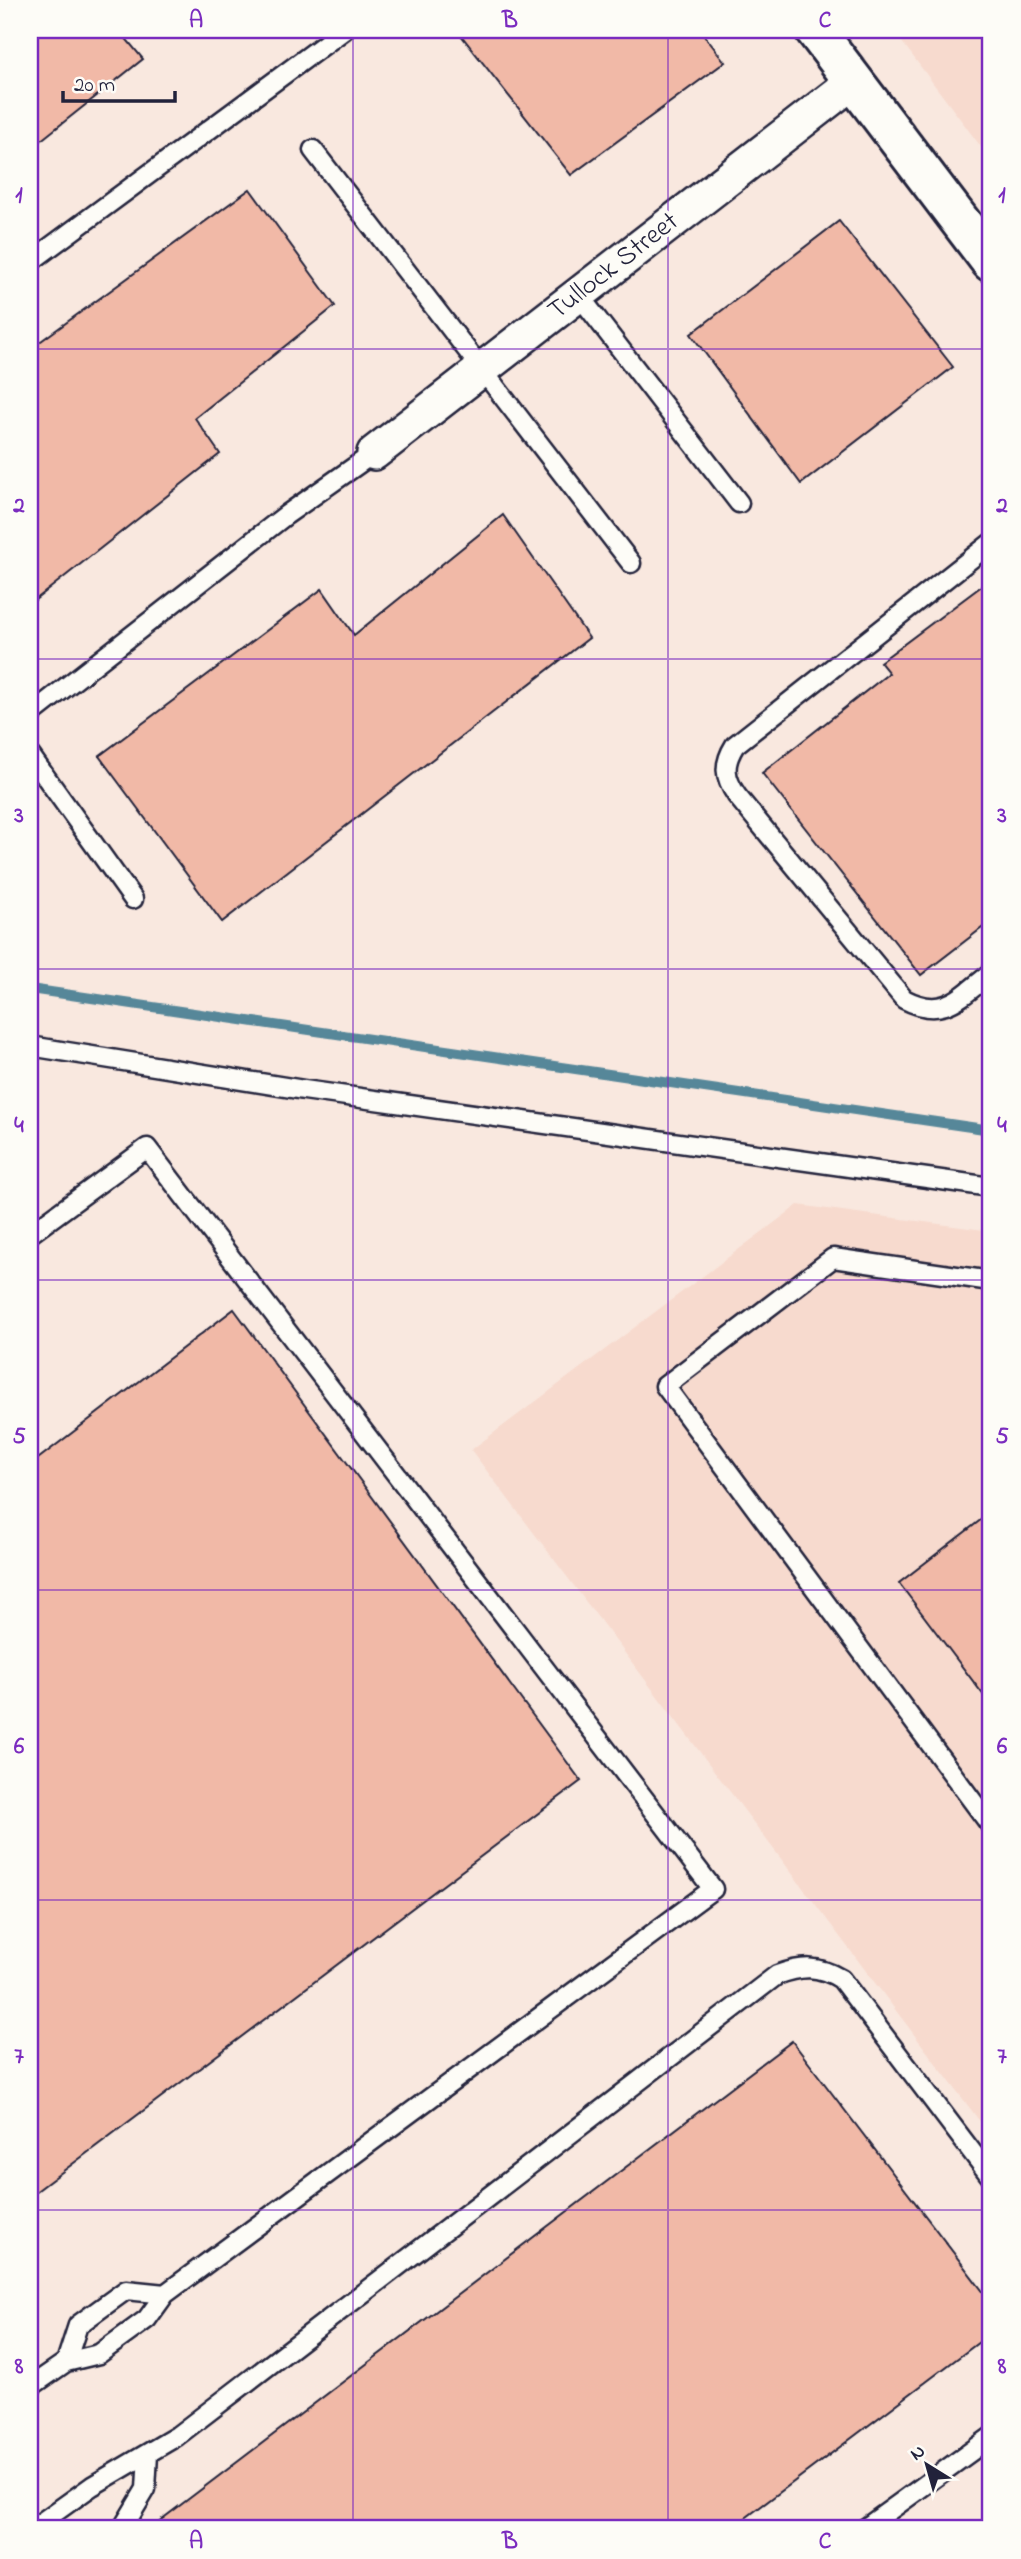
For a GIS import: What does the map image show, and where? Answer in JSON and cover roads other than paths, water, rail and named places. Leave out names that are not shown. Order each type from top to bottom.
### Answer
[{"type":"street","points":[[815,30],[991,262]]},
{"type":"street","name":"Tullock Street","points":[[374,453],[854,81]]},
{"type":"lane","points":[[30,262],[344,30]]},
{"type":"lane","points":[[313,150],[631,563]]},
{"type":"lane","points":[[578,294],[739,503]]},
{"type":"lane","points":[[30,715],[286,515],[374,453]]},
{"type":"lane","points":[[991,542],[735,745],[726,761],[726,771],[737,796],[904,999],[930,1010],[943,1008],[991,973]]},
{"type":"lane","points":[[30,755],[133,899]]},
{"type":"lane","points":[[30,1046],[304,1090],[991,1187]]},
{"type":"lane","points":[[30,1234],[147,1148],[713,1889],[165,2294],[147,2319],[99,2354],[66,2361],[30,2387]]},
{"type":"lane","points":[[991,1281],[834,1258],[665,1386],[991,1826]]},
{"type":"lane","points":[[32,2529],[92,2486],[177,2436],[777,1975],[800,1967],[824,1969],[841,1979],[991,2177]]},
{"type":"lane","points":[[66,2361],[78,2325],[99,2308],[126,2290],[165,2294]]},
{"type":"lane","points":[[864,2529],[991,2437]]},
{"type":"lane","points":[[122,2529],[146,2489],[148,2454]]},
{"type":"waterway","points":[[30,989],[991,1130]]}]
